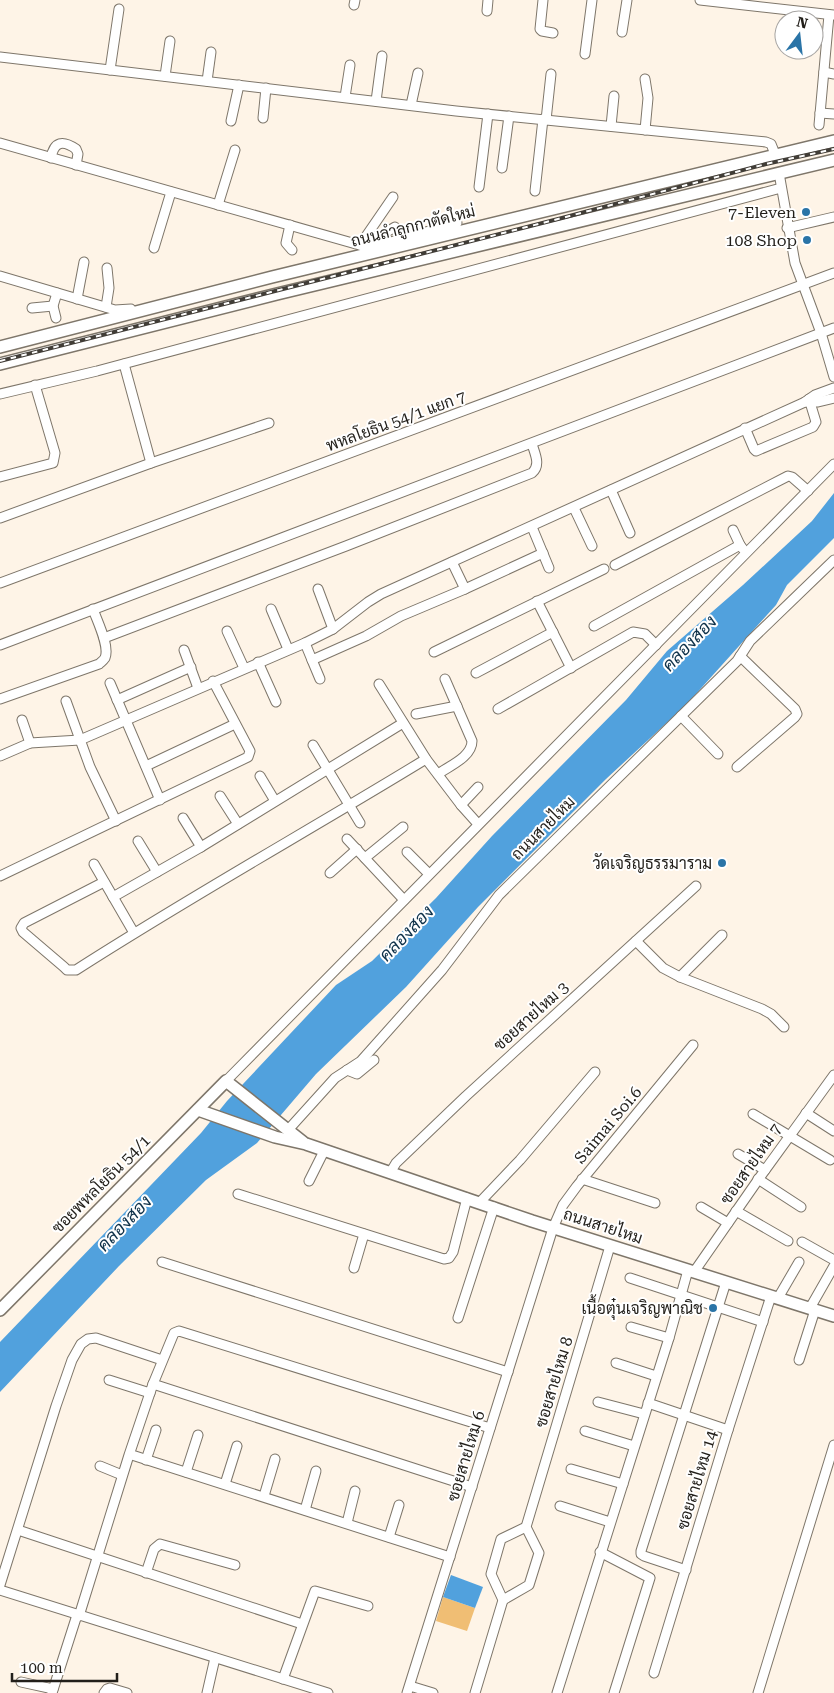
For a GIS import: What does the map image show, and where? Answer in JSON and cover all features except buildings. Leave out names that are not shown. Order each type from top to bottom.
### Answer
[{"type":"main road","name":"ถนนลำลูกกาตัดใหม่","points":[[0,347],[272,277],[834,141]]},
{"type":"main road","name":"ถนนลำลูกกาตัดใหม่","points":[[0,364],[277,294],[834,160]]},
{"type":"main road","points":[[272,277],[277,294]]},
{"type":"main road","name":"ซอยพหลโยธิน 54/1","points":[[0,1310],[198,1110],[230,1084]]},
{"type":"main road","name":"ถนนสายไหม","points":[[230,1084],[306,1144]]},
{"type":"main road","name":"ถนนสายไหม","points":[[198,1110],[275,1138],[306,1144],[553,1228],[834,1316]]},
{"type":"street","points":[[487,11],[488,0]]},
{"type":"street","points":[[543,0],[540,29],[552,33]]},
{"type":"street","points":[[585,54],[592,0]]},
{"type":"street","points":[[622,32],[627,0]]},
{"type":"street","points":[[700,0],[780,4],[791,10]]},
{"type":"street","points":[[110,70],[119,9]]},
{"type":"street","points":[[819,125],[832,15]]},
{"type":"street","points":[[165,76],[170,41]]},
{"type":"street","points":[[207,81],[211,52]]},
{"type":"street","points":[[376,101],[382,56]]},
{"type":"street","points":[[0,57],[488,114],[766,142],[771,144],[776,154]]},
{"type":"street","points":[[345,97],[350,65]]},
{"type":"street","points":[[824,72],[834,74]]},
{"type":"street","points":[[411,105],[418,73]]},
{"type":"street","points":[[535,191],[551,74]]},
{"type":"street","points":[[645,79],[648,98],[645,130]]},
{"type":"street","points":[[231,121],[239,85]]},
{"type":"street","points":[[263,118],[266,88]]},
{"type":"street","points":[[611,126],[614,96]]},
{"type":"street","points":[[820,113],[834,114]]},
{"type":"street","points":[[479,187],[488,114]]},
{"type":"street","points":[[502,168],[509,116]]},
{"type":"street","points":[[0,143],[361,245],[373,247],[457,223]]},
{"type":"street","points":[[51,158],[54,147],[63,143],[76,149],[78,154],[76,165]]},
{"type":"street","points":[[218,205],[235,150]]},
{"type":"street","points":[[779,173],[787,228],[795,263],[821,333],[834,377]]},
{"type":"street","points":[[0,394],[124,364],[781,188]]},
{"type":"street","points":[[154,248],[171,192]]},
{"type":"street","points":[[361,245],[393,197]]},
{"type":"street","points":[[787,228],[834,217]]},
{"type":"street","points":[[290,225],[286,243],[292,250]]},
{"type":"street","points":[[361,245],[395,227]]},
{"type":"street","points":[[77,299],[84,262]]},
{"type":"street","points":[[106,307],[109,288],[107,268]]},
{"type":"street","name":"พหลโยธิน 54/1 แยก 7","points":[[0,583],[834,273]]},
{"type":"street","points":[[0,276],[115,310],[127,310],[176,299]]},
{"type":"street","points":[[56,318],[53,306],[57,292]]},
{"type":"street","points":[[32,308],[53,306]]},
{"type":"street","points":[[0,645],[834,328]]},
{"type":"street","points":[[124,364],[151,463]]},
{"type":"street","points":[[0,477],[53,463],[55,453],[35,385]]},
{"type":"street","points":[[808,401],[815,395],[834,388]]},
{"type":"street","points":[[0,756],[30,743],[80,740],[305,643],[333,629],[375,598],[745,428],[808,401],[834,398]]},
{"type":"street","points":[[745,428],[754,449],[759,450],[813,427],[816,422],[808,401]]},
{"type":"street","points":[[0,518],[151,463],[269,423]]},
{"type":"street","points":[[104,638],[532,473],[538,463],[532,444]]},
{"type":"street","points":[[230,1084],[428,874],[834,464]]},
{"type":"street","points":[[615,565],[788,476],[792,477],[808,491]]},
{"type":"street","points":[[611,490],[630,533]]},
{"type":"street","points":[[574,508],[592,546]]},
{"type":"street","points":[[532,527],[548,568]]},
{"type":"street","points":[[733,530],[740,545],[747,552]]},
{"type":"street","points":[[594,626],[740,545]]},
{"type":"street","points":[[312,660],[366,636],[401,616],[543,553]]},
{"type":"street","name":"ถนนสายไหม","points":[[284,1127],[335,1078],[361,1061],[442,970],[498,895],[737,661],[750,641],[834,560]]},
{"type":"street","points":[[452,562],[465,589]]},
{"type":"street","points":[[434,652],[604,569]]},
{"type":"street","points":[[318,589],[333,629]]},
{"type":"street","points":[[538,601],[571,668]]},
{"type":"street","points":[[0,699],[99,664],[105,658],[106,648],[93,609]]},
{"type":"street","points":[[271,609],[288,649]]},
{"type":"street","points":[[227,631],[244,668]]},
{"type":"street","points":[[476,673],[553,632]]},
{"type":"street","points":[[498,708],[633,632],[645,634],[656,645]]},
{"type":"street","points":[[305,643],[320,679]]},
{"type":"street","points":[[184,650],[198,688]]},
{"type":"street","points":[[737,767],[797,714],[795,709],[740,656]]},
{"type":"street","points":[[258,662],[276,702]]},
{"type":"street","points":[[117,700],[190,667]]},
{"type":"street","points":[[438,774],[467,754],[472,746],[472,741],[445,679]]},
{"type":"street","points":[[0,876],[248,757],[250,751],[214,681]]},
{"type":"street","points":[[110,683],[160,800]]},
{"type":"street","points":[[379,684],[426,759],[478,824]]},
{"type":"street","points":[[66,701],[98,784],[116,821]]},
{"type":"street","points":[[416,714],[457,706]]},
{"type":"street","points":[[681,716],[718,754]]},
{"type":"street","points":[[22,720],[30,743]]},
{"type":"street","points":[[113,897],[238,824],[403,723]]},
{"type":"street","points":[[146,766],[235,724]]},
{"type":"street","points":[[313,745],[360,823]]},
{"type":"street","points":[[104,882],[24,923],[21,928],[23,932],[64,968],[76,970],[134,932],[350,806],[426,759]]},
{"type":"street","points":[[260,776],[276,801]]},
{"type":"street","points":[[461,805],[478,787]]},
{"type":"street","points":[[220,796],[238,824]]},
{"type":"street","points":[[184,818],[201,846]]},
{"type":"street","points":[[364,858],[403,827]]},
{"type":"street","points":[[347,839],[404,900]]},
{"type":"street","points":[[138,840],[157,872]]},
{"type":"street","points":[[330,873],[357,849]]},
{"type":"street","points":[[407,852],[428,874]]},
{"type":"street","points":[[94,864],[134,932]]},
{"type":"street","name":"ซอยสายไหม 3","points":[[390,1173],[396,1163],[466,1096],[696,886]]},
{"type":"street","points":[[680,977],[722,935]]},
{"type":"street","points":[[636,941],[664,968],[680,977],[762,1009],[771,1014],[784,1027]]},
{"type":"street","name":"Saimai Soi.6","points":[[553,1228],[563,1205],[582,1180],[693,1045]]},
{"type":"street","points":[[347,1070],[357,1074],[374,1060]]},
{"type":"street","points":[[480,1202],[526,1154],[595,1072]]},
{"type":"street","name":"ซอยสายไหม 7","points":[[557,1693],[669,1338],[680,1294],[691,1271],[728,1223],[834,1075]]},
{"type":"street","points":[[806,1113],[834,1131]]},
{"type":"street","points":[[754,1114],[830,1160]]},
{"type":"street","points":[[309,1181],[324,1150]]},
{"type":"street","points":[[738,1154],[765,1170]]},
{"type":"street","points":[[758,1179],[801,1208]]},
{"type":"street","points":[[582,1180],[655,1203]]},
{"type":"street","points":[[238,1194],[444,1259],[449,1258],[453,1252],[466,1198]]},
{"type":"street","points":[[701,1206],[728,1223]]},
{"type":"street","points":[[458,1318],[494,1207]]},
{"type":"street","points":[[736,1211],[788,1241]]},
{"type":"street","name":"ซอยสายไหม 6","points":[[408,1690],[553,1228]]},
{"type":"street","points":[[354,1268],[364,1234]]},
{"type":"street","points":[[802,1242],[834,1260]]},
{"type":"street","name":"ซอยสายไหม 8","points":[[526,1527],[610,1246]]},
{"type":"street","points":[[162,1262],[508,1372]]},
{"type":"street","name":"ซอยสายไหม 14","points":[[654,1674],[763,1322],[774,1297],[799,1262]]},
{"type":"street","points":[[799,1360],[812,1309],[834,1266]]},
{"type":"street","points":[[630,1278],[763,1322]]},
{"type":"street","points":[[686,1570],[641,1554],[726,1282]]},
{"type":"street","points":[[630,1327],[669,1338]]},
{"type":"street","points":[[21,1682],[52,1691],[78,1616],[122,1475],[162,1360],[174,1333],[180,1331],[490,1428]]},
{"type":"street","points":[[0,1585],[56,1406],[78,1348],[88,1339],[96,1338],[162,1360]]},
{"type":"street","points":[[616,1363],[656,1376]]},
{"type":"street","points":[[109,1380],[152,1388],[472,1487]]},
{"type":"street","points":[[598,1402],[644,1414]]},
{"type":"street","points":[[648,1403],[728,1430]]},
{"type":"street","points":[[146,1460],[156,1430]]},
{"type":"street","points":[[585,1431],[634,1446]]},
{"type":"street","points":[[186,1472],[198,1434]]},
{"type":"street","points":[[758,1693],[834,1445]]},
{"type":"street","points":[[224,1484],[237,1446]]},
{"type":"street","points":[[132,1455],[450,1557]]},
{"type":"street","points":[[264,1496],[275,1459]]},
{"type":"street","points":[[100,1466],[122,1475]]},
{"type":"street","points":[[571,1469],[623,1484]]},
{"type":"street","points":[[305,1510],[316,1471]]},
{"type":"street","points":[[347,1523],[355,1491]]},
{"type":"street","points":[[389,1536],[399,1505]]},
{"type":"street","points":[[560,1506],[610,1522]]},
{"type":"street","points":[[475,1693],[503,1600],[491,1574],[501,1539],[526,1527],[539,1553],[529,1585],[503,1600]]},
{"type":"street","points":[[18,1530],[302,1624]]},
{"type":"street","points":[[146,1573],[154,1549],[160,1544],[236,1565]]},
{"type":"street","points":[[600,1552],[650,1578],[614,1693]]},
{"type":"street","points":[[0,1590],[328,1693]]},
{"type":"street","points":[[283,1679],[315,1591],[368,1606]]},
{"type":"street","points":[[207,1693],[215,1658]]},
{"type":"street","points":[[104,1693],[110,1688],[127,1693]]},
{"type":"street","points":[[408,1690],[433,1693]]},
{"type":"shaded area","points":[[443,1597],[475,1608],[467,1631],[436,1621]]},
{"type":"water","name":"คลองสอง","points":[[834,493],[834,538],[787,585],[776,605],[686,705],[606,779],[478,907],[406,987],[316,1074],[257,1143],[206,1180],[119,1266],[0,1392],[0,1342],[201,1133],[227,1101],[336,985],[372,961],[436,898],[492,836],[626,700],[667,651],[743,585],[812,521]]},
{"type":"water","points":[[451,1575],[483,1587],[475,1608],[443,1597]]},
{"type":"railway","points":[[0,361],[766,164],[834,149]]},
{"type":"place","name":"7-Eleven","points":[[806,212]]},
{"type":"place","name":"108 Shop","points":[[807,240]]},
{"type":"place","name":"วัดเจริญธรรมาราม","points":[[722,863]]},
{"type":"place","name":"เนื้อตุ๋นเจริญพาณิช","points":[[713,1308]]}]
